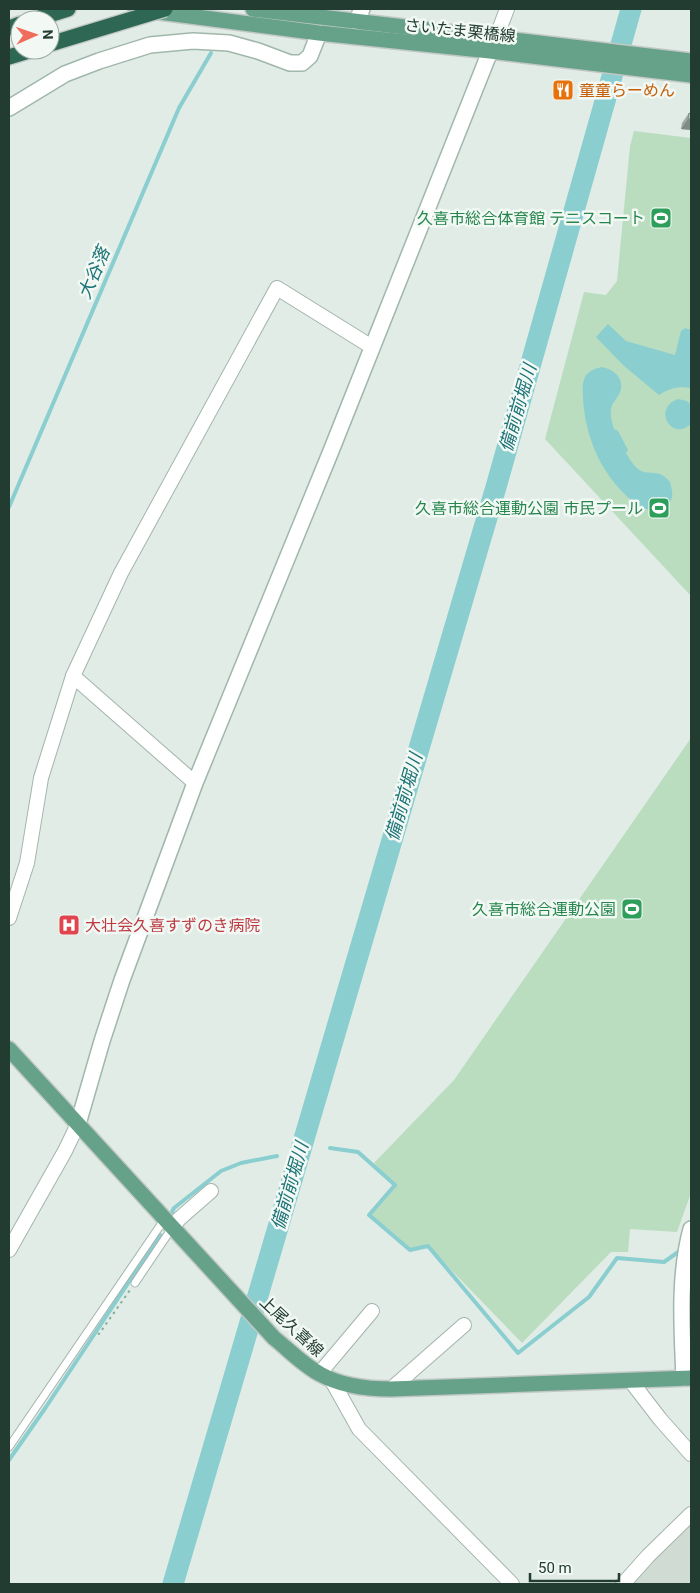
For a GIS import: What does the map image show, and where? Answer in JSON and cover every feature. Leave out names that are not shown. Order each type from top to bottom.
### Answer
[{"type":"highway","points":[[60,41],[165,9]]},
{"type":"main road","name":"さいたま栗橋線","points":[[136,9],[319,33],[493,44],[631,61],[691,75]]},
{"type":"main road","name":"さいたま栗橋線","points":[[253,9],[359,15],[493,44]]},
{"type":"main road","name":"さいたま栗橋線","points":[[631,61],[691,61]]},
{"type":"main road","name":"上尾久喜線","points":[[9,1049],[168,1224],[264,1326],[294,1355],[325,1376],[369,1389],[391,1390],[688,1378]]},
{"type":"street","points":[[9,1250],[65,1151],[78,1124],[122,980],[194,787],[507,9]]},
{"type":"street","points":[[9,108],[65,74],[150,45],[193,40],[229,43],[290,63],[296,63],[302,62],[310,56],[319,33]]},
{"type":"street","points":[[9,918],[27,863],[41,778],[71,681],[121,573],[277,288],[372,347]]},
{"type":"street","points":[[71,681],[194,787]]},
{"type":"street","points":[[168,1224],[179,1219],[211,1190]]},
{"type":"street","points":[[688,1378],[682,1330],[683,1283],[691,1229]]},
{"type":"street","points":[[372,1311],[325,1376],[360,1428],[512,1584]]},
{"type":"street","points":[[391,1390],[464,1325]]},
{"type":"street","points":[[630,1380],[660,1419],[691,1454]]},
{"type":"street","points":[[623,1584],[648,1556],[691,1514]]},
{"type":"lane","points":[[135,1283],[168,1224]]},
{"type":"lane","points":[[9,1447],[168,1224]]},
{"type":"path","points":[[100,1334],[135,1283]]},
{"type":"shaded area","points":[[691,1521],[691,1584],[631,1584],[648,1563]]},
{"type":"green space","points":[[634,131],[691,138],[691,596],[545,439],[584,292],[606,295],[617,281],[630,146]]},
{"type":"green space","name":"久喜市総合運動公園","points":[[691,738],[691,1193],[677,1232],[630,1229],[628,1252],[611,1252],[522,1343],[428,1246],[410,1250],[369,1215],[394,1185],[374,1163],[454,1080]]},
{"type":"water","points":[[608,324],[626,341],[675,355],[681,331],[685,328],[691,330],[691,388],[674,388],[659,395],[623,365],[596,337]]},
{"type":"water","points":[[602,367],[614,372],[621,383],[620,392],[612,407],[611,419],[614,429],[618,431],[628,450],[626,453],[638,469],[658,473],[666,477],[670,482],[672,497],[667,506],[651,510],[637,505],[614,483],[598,457],[584,413],[583,386],[587,374]]},
{"type":"water","points":[[678,399],[687,401],[691,405],[691,424],[677,429],[667,422],[665,416],[666,409],[670,403]]},
{"type":"waterway","name":"備前前堀川","points":[[173,1584],[496,487],[631,9]]},
{"type":"waterway","name":"大谷落","points":[[9,507],[179,108],[211,53]]},
{"type":"waterway","points":[[330,1148],[358,1152],[395,1185],[369,1215],[410,1250],[428,1246],[518,1353],[589,1297],[617,1258],[664,1262],[681,1250]]},
{"type":"waterway","points":[[170,1216],[174,1208],[221,1171],[241,1163],[277,1156]]},
{"type":"waterway","points":[[9,1460],[160,1235]]},
{"type":"place","name":"童童らーめん","points":[[563,90]]},
{"type":"place","name":"久喜市総合体育館 テニスコート","points":[[661,218]]},
{"type":"place","name":"久喜市総合運動公園 市民プール","points":[[659,508]]},
{"type":"place","name":"久喜市総合運動公園","points":[[632,909]]},
{"type":"place","name":"大壮会久喜すずのき病院","points":[[69,925]]}]
